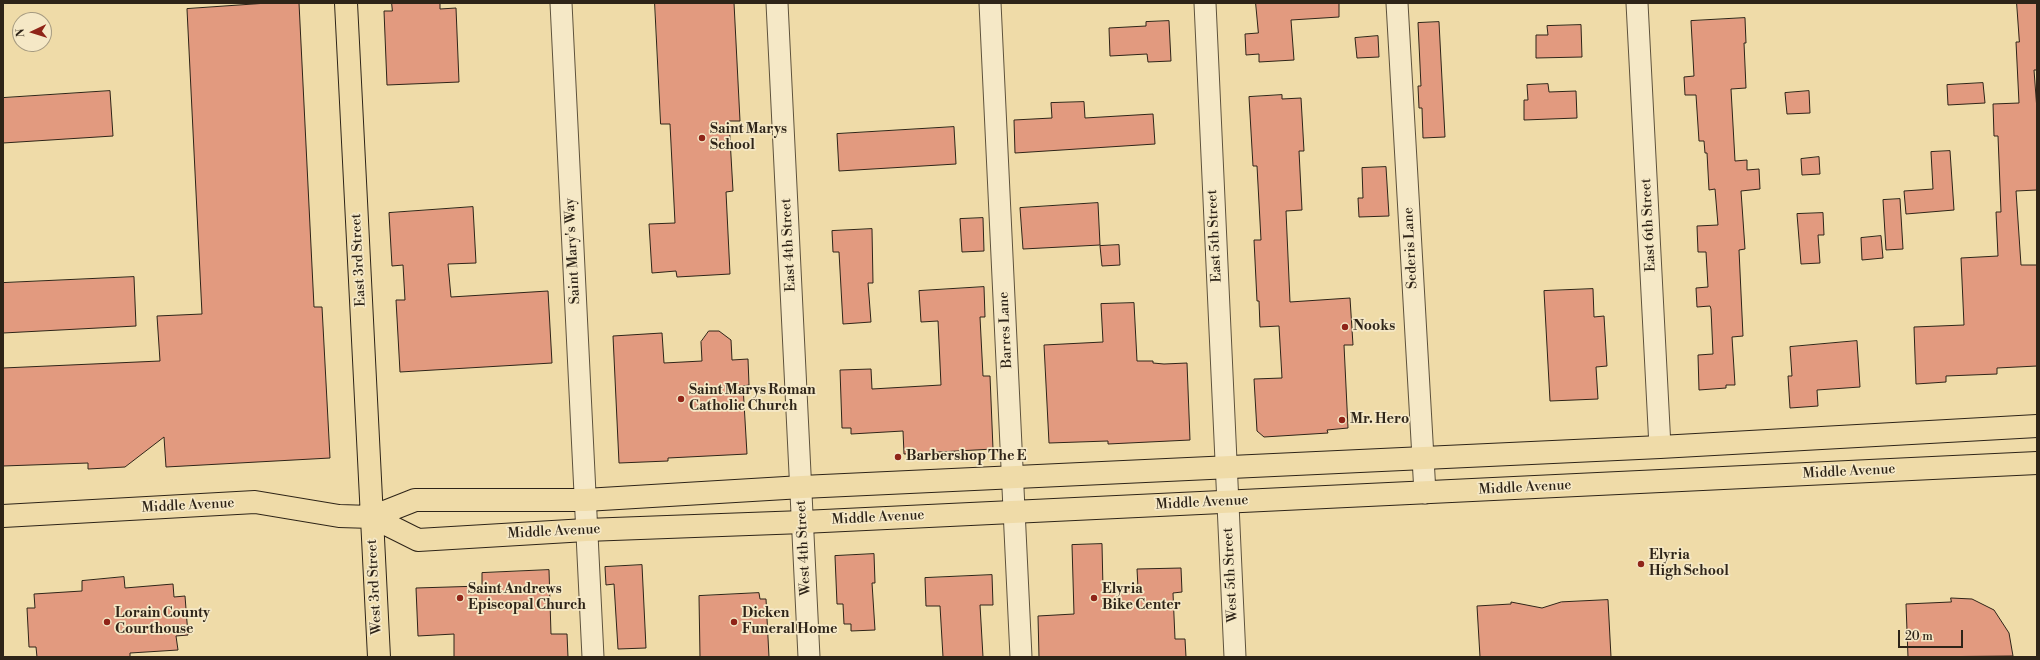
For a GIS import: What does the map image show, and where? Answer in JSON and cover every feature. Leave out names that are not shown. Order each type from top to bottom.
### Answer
[{"type":"main road","name":"East 3rd Street","points":[[346,3],[372,517]]},
{"type":"main road","name":"Middle Avenue","points":[[3,516],[255,502],[339,516],[372,517],[415,500],[585,500],[802,487],[1226,469],[2037,426]]},
{"type":"main road","name":"Middle Avenue","points":[[372,517],[418,540],[586,530],[803,522],[2037,463]]},
{"type":"main road","name":"West 3rd Street","points":[[372,517],[379,657]]},
{"type":"street","name":"Saint Mary's Way","points":[[561,3],[593,657]]},
{"type":"street","name":"East 4th Street","points":[[776,3],[802,487]]},
{"type":"street","name":"Barres Lane","points":[[990,3],[1021,657]]},
{"type":"street","name":"East 5th Street","points":[[1205,3],[1226,469]]},
{"type":"street","name":"Sederis Lane","points":[[1397,3],[1425,493]]},
{"type":"street","name":"East 6th Street","points":[[1637,3],[1660,447]]},
{"type":"street","name":"West 5th Street","points":[[1226,469],[1235,657]]},
{"type":"street","name":"West 4th Street","points":[[802,487],[809,657]]},
{"type":"building","points":[[268,3],[299,3],[314,307],[322,307],[330,458],[166,467],[164,437],[125,467],[88,469],[88,463],[3,466],[3,368],[160,361],[157,316],[202,314],[187,9]]},
{"type":"building","points":[[392,3],[440,3],[440,9],[456,8],[459,82],[387,85],[384,11],[392,11]]},
{"type":"building","points":[[655,3],[734,3],[740,121],[729,121],[733,191],[726,192],[730,274],[677,277],[676,271],[652,273],[649,224],[675,223],[670,124],[661,124]]},
{"type":"building","points":[[1256,3],[1339,3],[1339,17],[1291,20],[1294,60],[1259,62],[1259,54],[1246,55],[1245,34],[1258,33]]},
{"type":"building","points":[[2017,3],[2037,3],[2037,70],[2034,70],[2037,110],[2037,190],[2016,191],[2021,265],[2037,265],[2037,366],[1997,368],[1997,374],[1946,376],[1946,382],[1916,384],[1914,327],[1964,325],[1961,258],[1998,256],[1996,212],[2001,212],[1998,136],[1994,136],[1993,104],[2019,103],[2016,42],[2019,42]]},
{"type":"building","points":[[1745,18],[1746,43],[1744,43],[1746,88],[1731,89],[1735,161],[1747,160],[1747,170],[1759,169],[1760,189],[1741,191],[1745,249],[1739,250],[1743,336],[1732,337],[1735,385],[1726,385],[1726,388],[1699,390],[1698,355],[1713,354],[1710,306],[1697,307],[1696,288],[1708,287],[1706,252],[1698,252],[1697,226],[1718,225],[1715,189],[1709,190],[1707,153],[1705,153],[1704,141],[1699,141],[1696,95],[1685,95],[1684,77],[1694,76],[1691,21]]},
{"type":"building","points":[[1169,21],[1171,61],[1148,62],[1147,54],[1110,56],[1109,28],[1146,26],[1146,22]]},
{"type":"building","points":[[1439,22],[1445,137],[1423,138],[1422,108],[1419,108],[1418,86],[1421,86],[1418,23]]},
{"type":"building","points":[[1581,25],[1582,57],[1536,58],[1536,35],[1548,35],[1547,26]]},
{"type":"building","points":[[1378,36],[1379,57],[1357,58],[1355,38]]},
{"type":"building","points":[[1983,83],[1985,103],[1948,105],[1947,85]]},
{"type":"building","points":[[1548,84],[1549,92],[1576,91],[1577,118],[1524,120],[1524,100],[1528,100],[1527,85]]},
{"type":"building","points":[[110,91],[113,136],[3,143],[3,98]]},
{"type":"building","points":[[1809,91],[1810,113],[1787,114],[1785,93]]},
{"type":"building","points":[[1282,95],[1282,99],[1301,98],[1304,151],[1299,151],[1302,210],[1286,211],[1290,302],[1350,298],[1353,345],[1344,345],[1348,428],[1327,430],[1328,433],[1264,437],[1257,431],[1254,379],[1282,378],[1279,326],[1260,327],[1259,301],[1257,301],[1254,240],[1261,240],[1257,166],[1253,166],[1249,97]]},
{"type":"building","points":[[1084,102],[1085,118],[1153,114],[1155,144],[1015,153],[1014,120],[1052,118],[1051,103]]},
{"type":"building","points":[[954,127],[956,164],[839,171],[837,134]]},
{"type":"building","points":[[1950,151],[1954,210],[1906,214],[1904,191],[1933,189],[1931,152]]},
{"type":"building","points":[[1819,157],[1820,174],[1802,175],[1801,159]]},
{"type":"building","points":[[1386,167],[1389,216],[1359,217],[1358,198],[1363,198],[1362,168]]},
{"type":"building","points":[[1900,199],[1903,249],[1886,250],[1883,200]]},
{"type":"building","points":[[1098,203],[1100,245],[1023,249],[1020,208]]},
{"type":"building","points":[[473,207],[476,263],[448,264],[451,297],[548,291],[552,363],[400,372],[396,300],[405,300],[403,265],[392,266],[389,213]]},
{"type":"building","points":[[1823,213],[1824,235],[1818,235],[1820,263],[1801,264],[1797,214]]},
{"type":"building","points":[[983,218],[984,251],[962,252],[960,219]]},
{"type":"building","points":[[872,229],[873,283],[868,283],[871,322],[843,324],[839,252],[833,252],[832,231]]},
{"type":"building","points":[[1881,236],[1883,258],[1862,260],[1861,238]]},
{"type":"building","points":[[1119,245],[1120,265],[1102,266],[1100,246]]},
{"type":"building","points":[[134,277],[136,326],[3,333],[3,283]]},
{"type":"building","points":[[984,287],[985,317],[980,317],[983,376],[990,376],[993,449],[904,454],[903,431],[851,434],[851,428],[842,428],[840,370],[871,369],[872,389],[941,385],[938,321],[921,322],[919,291]]},
{"type":"building","points":[[1593,289],[1594,317],[1604,316],[1607,366],[1596,367],[1598,399],[1550,401],[1544,291]]},
{"type":"building","points":[[1134,303],[1137,361],[1153,361],[1153,363],[1164,364],[1187,363],[1190,440],[1108,444],[1108,441],[1049,443],[1044,345],[1103,342],[1101,304]]},
{"type":"building","points":[[709,331],[719,331],[731,340],[732,360],[748,359],[749,385],[743,386],[747,454],[668,458],[668,461],[619,463],[613,336],[662,333],[664,363],[702,361],[701,342]]},
{"type":"building","points":[[1857,341],[1860,387],[1817,390],[1818,406],[1790,408],[1788,376],[1792,376],[1790,347]]},
{"type":"building","name":"Elyria Bike Center","points":[[1102,544],[1103,589],[1138,588],[1137,569],[1181,568],[1182,592],[1173,593],[1175,639],[1185,639],[1186,657],[1039,657],[1038,616],[1074,614],[1072,545]]},
{"type":"building","points":[[874,554],[875,583],[872,583],[875,630],[851,631],[851,624],[844,624],[843,604],[837,604],[835,556]]},
{"type":"building","points":[[642,565],[646,648],[618,649],[614,584],[606,585],[605,567]]},
{"type":"building","points":[[549,570],[551,634],[567,634],[568,657],[454,657],[454,634],[418,636],[416,588],[482,586],[482,573]]},
{"type":"building","points":[[992,575],[993,605],[980,605],[983,657],[943,657],[940,606],[926,606],[925,578]]},
{"type":"building","name":"Lorain County Courthouse","points":[[124,577],[125,588],[173,584],[174,597],[185,596],[188,635],[176,636],[178,650],[130,653],[130,657],[37,657],[36,647],[29,647],[27,608],[35,608],[34,594],[82,591],[82,581]]},
{"type":"building","points":[[759,593],[760,599],[766,599],[769,657],[700,657],[699,596]]},
{"type":"building","points":[[1951,598],[1972,599],[1994,610],[2009,633],[2013,656],[1908,657],[1906,604],[1951,602]]},
{"type":"building","points":[[1608,600],[1611,657],[1480,657],[1477,606],[1511,604],[1511,602],[1542,608],[1561,602]]},
{"type":"place","name":"Saint Marys School","points":[[702,138]]},
{"type":"place","name":"Nooks","points":[[1345,327]]},
{"type":"place","name":"Saint Marys Roman Catholic Church","points":[[681,399]]},
{"type":"place","name":"Mr. Hero","points":[[1342,420]]},
{"type":"place","name":"Barbershop The E","points":[[898,457]]},
{"type":"place","name":"Elyria High School","points":[[1641,564]]},
{"type":"place","name":"Saint Andrews Episcopal Church","points":[[460,598]]},
{"type":"place","name":"Elyria Bike Center","points":[[1094,598]]},
{"type":"place","name":"Lorain County Courthouse","points":[[107,622]]},
{"type":"place","name":"Dicken Funeral Home","points":[[734,622]]}]
